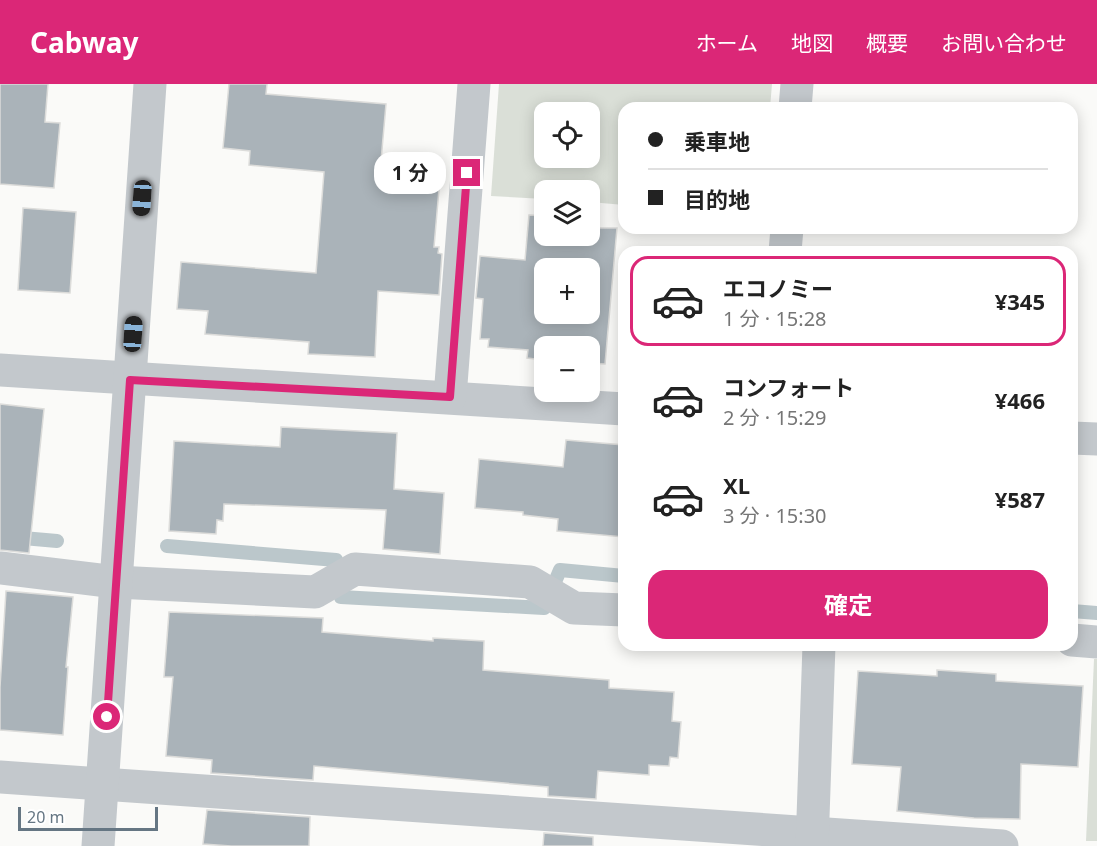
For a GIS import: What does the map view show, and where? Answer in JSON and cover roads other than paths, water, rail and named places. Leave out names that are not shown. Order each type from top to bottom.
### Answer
[{"type":"street","points":[[99,846],[150,84]]},
{"type":"street","points":[[450,397],[474,84]]},
{"type":"street","points":[[796,102],[797,84]]},
{"type":"street","points":[[0,370],[130,380],[618,409]]},
{"type":"street","points":[[0,568],[116,582],[315,592],[355,569],[530,582],[574,608],[618,610]]},
{"type":"street","points":[[1078,640],[1097,642]]},
{"type":"street","points":[[812,839],[819,651]]},
{"type":"street","points":[[0,777],[812,839],[1002,846]]},
{"type":"waterway","points":[[0,536],[57,541]]},
{"type":"waterway","points":[[167,546],[336,560],[341,597],[544,608],[560,570],[618,575]]},
{"type":"waterway","points":[[1078,611],[1097,613]]}]
